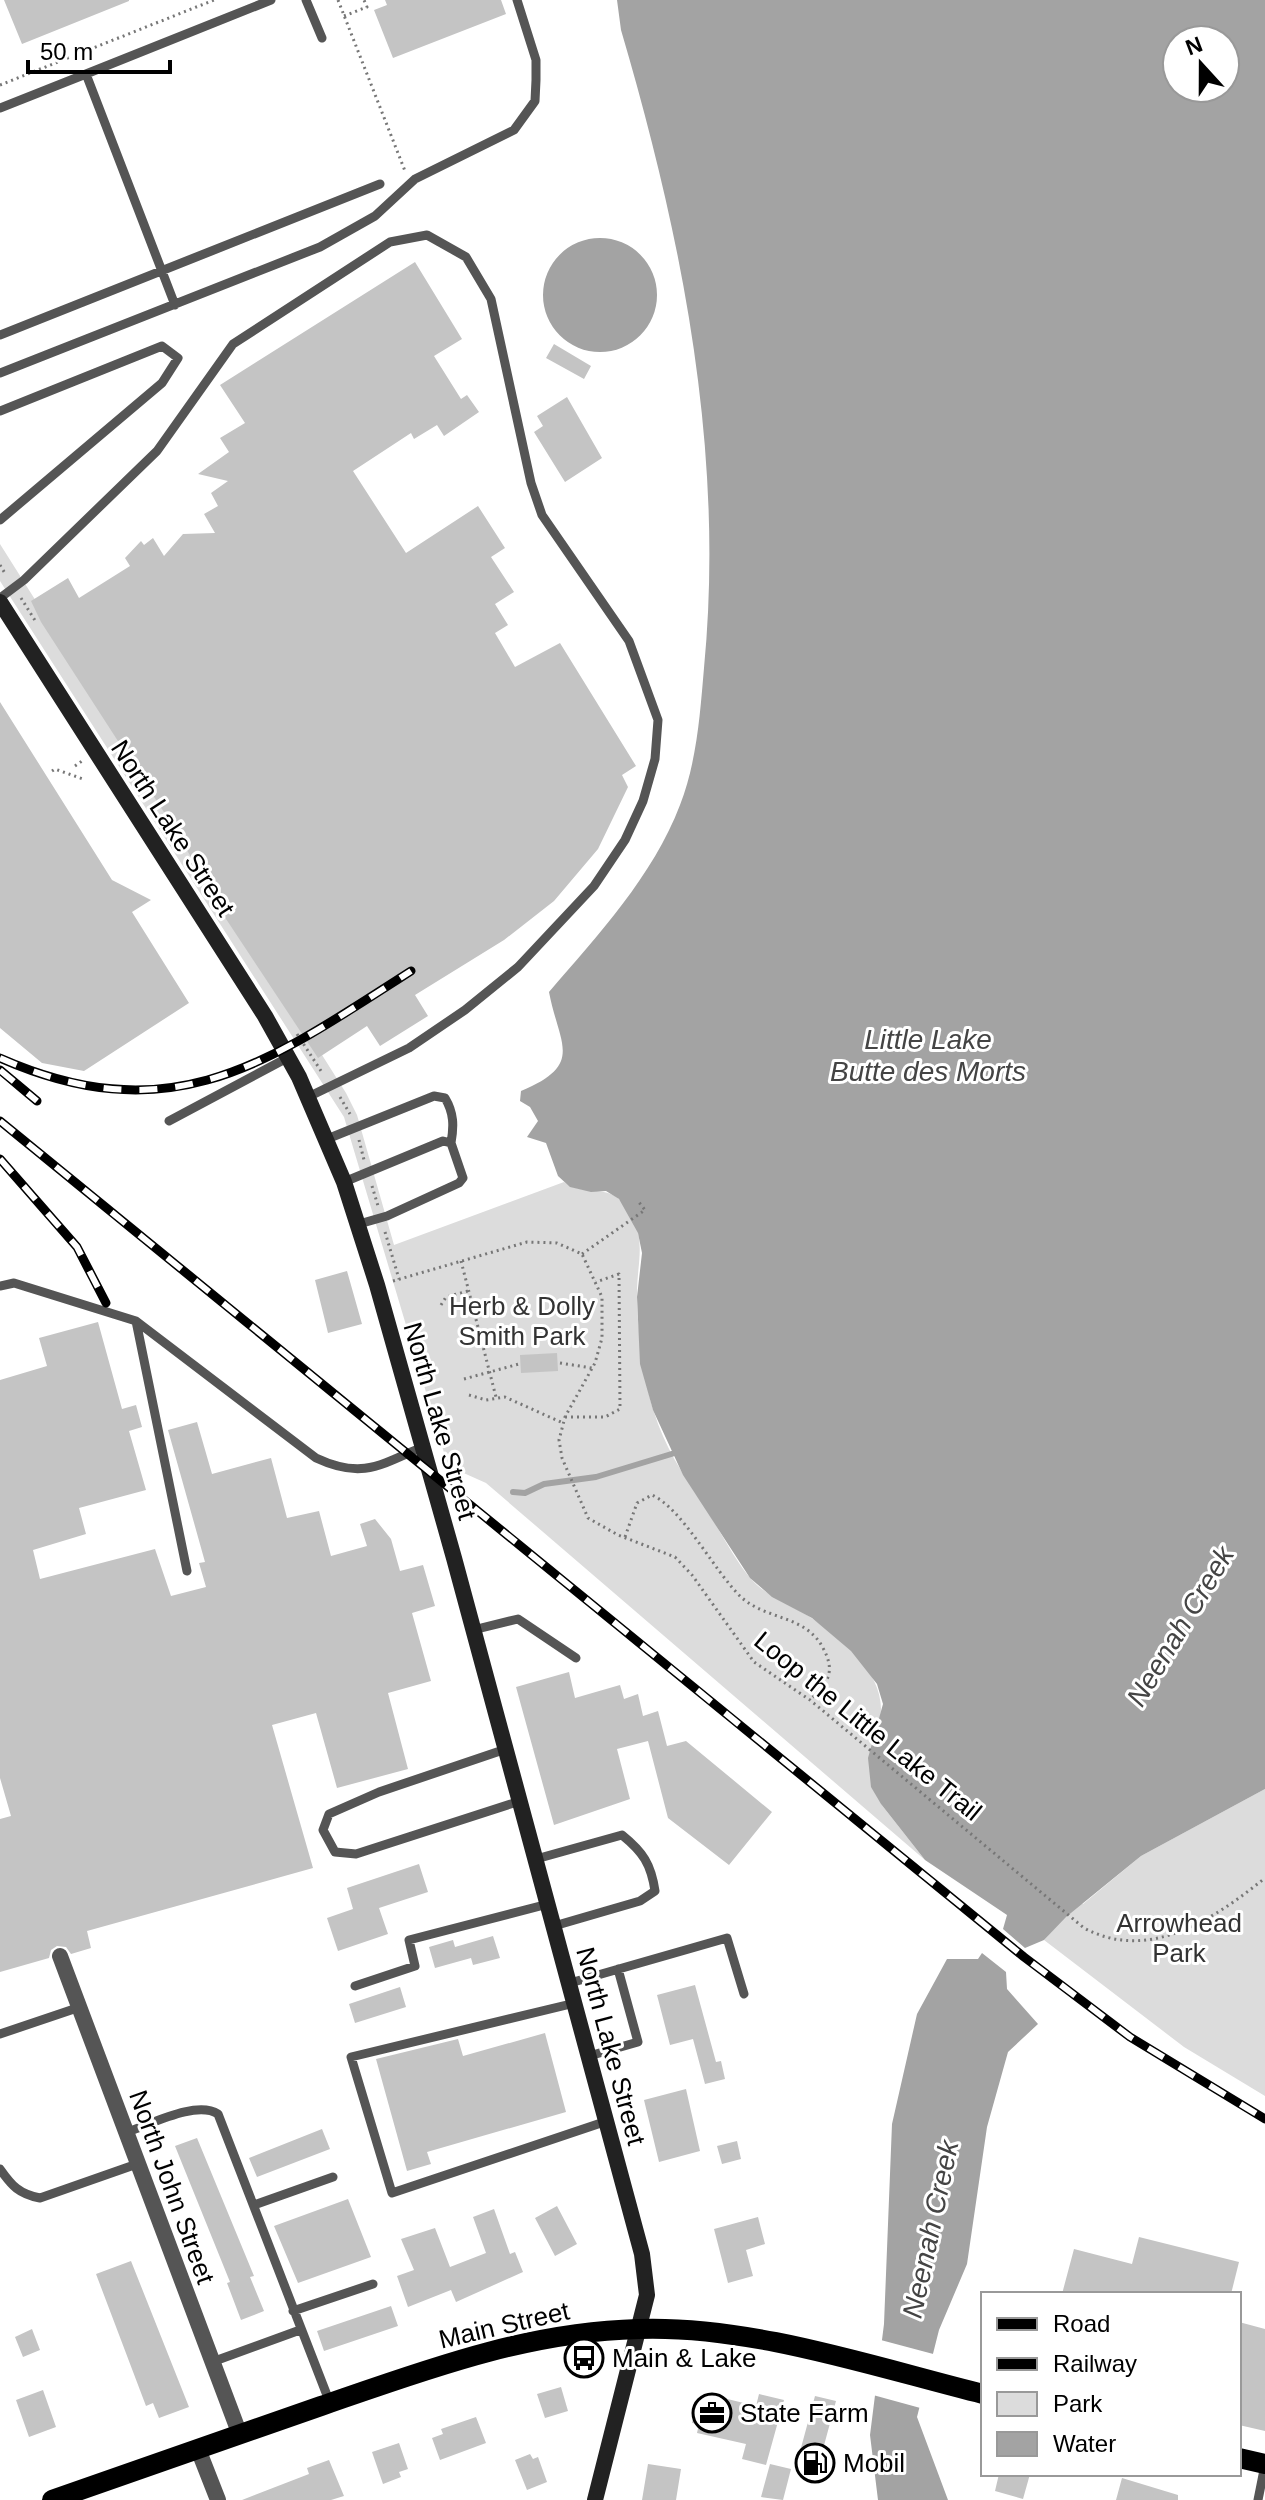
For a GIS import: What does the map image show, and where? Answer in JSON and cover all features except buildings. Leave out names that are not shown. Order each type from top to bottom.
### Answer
[{"type":"main road","name":"North Lake Street","points":[[0,600],[289,1057],[327,1139],[359,1224],[570,1983],[646,2274],[647,2295],[640,2329],[595,2500]]},
{"type":"main road","name":"Main Street","points":[[52,2500],[495,2349],[571,2334],[640,2329],[732,2336],[981,2394]]},
{"type":"main road","points":[[1241,2459],[1265,2465]]},
{"type":"street","name":"North John Street","points":[[60,1956],[240,2435]]},
{"type":"street","points":[[198,2449],[218,2500]]},
{"type":"lane","points":[[0,108],[271,0]]},
{"type":"lane","points":[[306,0],[322,38]]},
{"type":"lane","points":[[0,373],[336,239],[375,216],[411,183],[446,162],[514,130],[535,101],[536,60],[517,0]]},
{"type":"lane","points":[[86,74],[175,305]]},
{"type":"lane","points":[[0,335],[380,184]]},
{"type":"lane","points":[[0,600],[157,451],[233,344],[390,242],[427,235],[466,257],[491,299],[531,483],[542,515],[629,641],[658,720],[655,759],[643,801],[625,840],[594,886],[518,967],[465,1010],[409,1048],[308,1097]]},
{"type":"lane","points":[[0,411],[162,346],[178,358],[162,383],[0,520]]},
{"type":"lane","points":[[169,1121],[289,1057]]},
{"type":"lane","points":[[327,1139],[434,1096],[445,1098],[451,1108],[451,1143],[463,1178],[459,1183],[387,1216],[359,1224]]},
{"type":"lane","points":[[344,1182],[443,1141],[451,1143]]},
{"type":"lane","points":[[0,1286],[14,1283],[136,1321],[316,1458],[342,1470],[364,1471],[422,1447]]},
{"type":"lane","points":[[136,1321],[187,1571]]},
{"type":"lane","points":[[473,1630],[518,1619],[576,1658]]},
{"type":"lane","points":[[506,1749],[329,1814],[323,1830],[335,1852],[356,1854],[520,1801]]},
{"type":"lane","points":[[536,1859],[622,1835],[645,1854],[653,1875],[655,1891],[640,1901],[554,1926]]},
{"type":"lane","points":[[355,1986],[415,1966],[409,1940],[548,1904]]},
{"type":"lane","points":[[570,1983],[727,1938],[744,1994]]},
{"type":"lane","points":[[589,2056],[638,2042],[618,1969]]},
{"type":"lane","points":[[575,2003],[351,2057],[392,2193],[607,2121]]},
{"type":"lane","points":[[0,2034],[80,2007]]},
{"type":"lane","points":[[127,2132],[209,2109],[223,2122],[330,2403]]},
{"type":"lane","points":[[0,2169],[12,2187],[25,2195],[40,2198],[137,2164]]},
{"type":"lane","points":[[254,2205],[333,2177]]},
{"type":"lane","points":[[293,2311],[373,2284]]},
{"type":"lane","points":[[212,2362],[300,2330]]},
{"type":"lane","points":[[1258,2500],[1265,2465]]},
{"type":"path","points":[[0,85],[214,0]]},
{"type":"path","points":[[338,0],[411,183]]},
{"type":"path","points":[[344,16],[367,7],[364,0]]},
{"type":"path","points":[[75,766],[82,761]]},
{"type":"path","points":[[52,771],[55,769],[83,779]]},
{"type":"path","points":[[399,1279],[540,1241],[557,1243],[582,1254],[645,1210],[638,1201]]},
{"type":"path","name":"Loop the Little Lake Trail","points":[[582,1254],[596,1282],[604,1318],[593,1368],[565,1417],[559,1440],[576,1496],[588,1518],[675,1557],[692,1575],[754,1662],[810,1700],[1084,1928],[1118,1940],[1157,1938],[1203,1923],[1265,1878]]},
{"type":"path","points":[[460,1261],[496,1397]]},
{"type":"path","points":[[565,1417],[605,1417],[620,1409],[619,1274],[596,1282]]},
{"type":"path","points":[[441,1305],[446,1297],[468,1291]]},
{"type":"path","points":[[560,1363],[593,1368]]},
{"type":"path","points":[[464,1379],[519,1364]]},
{"type":"path","points":[[469,1395],[486,1400],[505,1397],[563,1423]]},
{"type":"path","points":[[625,1537],[637,1503],[652,1495],[660,1499],[681,1518],[700,1549],[741,1597],[759,1610],[794,1620],[822,1645],[831,1671],[827,1683],[810,1700]]},
{"type":"green space","name":"Herb & Dolly Smith Park","points":[[0,544],[346,1093],[357,1115],[394,1245],[564,1182],[578,1189],[614,1195],[620,1200],[630,1212],[639,1235],[638,1324],[654,1412],[675,1459],[739,1563],[759,1587],[813,1619],[850,1649],[871,1675],[877,1689],[881,1704],[880,1719],[1083,1904],[1141,1856],[1265,1789],[1265,2096],[1184,2047],[1044,1940],[1059,1923],[881,1804],[925,1860],[486,1483],[448,1466],[344,1117],[0,581]]},
{"type":"water","name":"Little Lake Butte des Morts","points":[[617,0],[1265,0],[1265,1789],[1141,1856],[1066,1917],[1044,1940],[1025,1948],[1003,1929],[1007,1915],[925,1860],[881,1804],[871,1787],[868,1758],[883,1704],[877,1684],[851,1651],[812,1618],[772,1597],[750,1578],[683,1475],[653,1410],[640,1364],[637,1297],[642,1253],[638,1233],[619,1199],[606,1191],[591,1192],[570,1187],[558,1176],[546,1143],[527,1137],[538,1121],[530,1107],[520,1101],[521,1091],[554,1072],[561,1062],[563,1051],[549,992],[623,904],[655,856],[680,805],[697,737],[709,587],[703,425],[680,266],[643,108],[621,30]]},
{"type":"water","points":[[600,238],[632,247],[648,263],[657,295],[648,327],[632,343],[600,352],[568,343],[552,327],[543,295],[552,263],[568,247]]},
{"type":"water","name":"Neenah Creek","points":[[982,1953],[1006,1972],[1007,1989],[1038,2024],[1008,2052],[987,2127],[967,2264],[939,2330],[917,2417],[948,2500],[878,2500],[870,2435],[884,2324],[892,2124],[917,2014],[947,1959],[978,1959]]},
{"type":"pier","points":[[877,2339],[937,2355],[924,2409],[873,2395]]},
{"type":"waterway","points":[[513,1492],[525,1493],[544,1484],[596,1477],[678,1452]]},
{"type":"railway","points":[[0,1058],[62,1080],[117,1089],[169,1088],[217,1077],[264,1059],[311,1034],[411,971]]},
{"type":"railway","points":[[0,1070],[37,1101]]},
{"type":"railway","points":[[0,1121],[1024,1957],[1130,2037],[1265,2119]]},
{"type":"railway","points":[[0,1159],[77,1247],[106,1303]]},
{"type":"place","name":"Main & Lake","points":[[584,2358]]},
{"type":"place","name":"State Farm","points":[[712,2413]]},
{"type":"place","name":"Mobil","points":[[815,2463]]},
{"type":"park label","name":"Arrowhead Park","points":[[1179,1938]]}]
